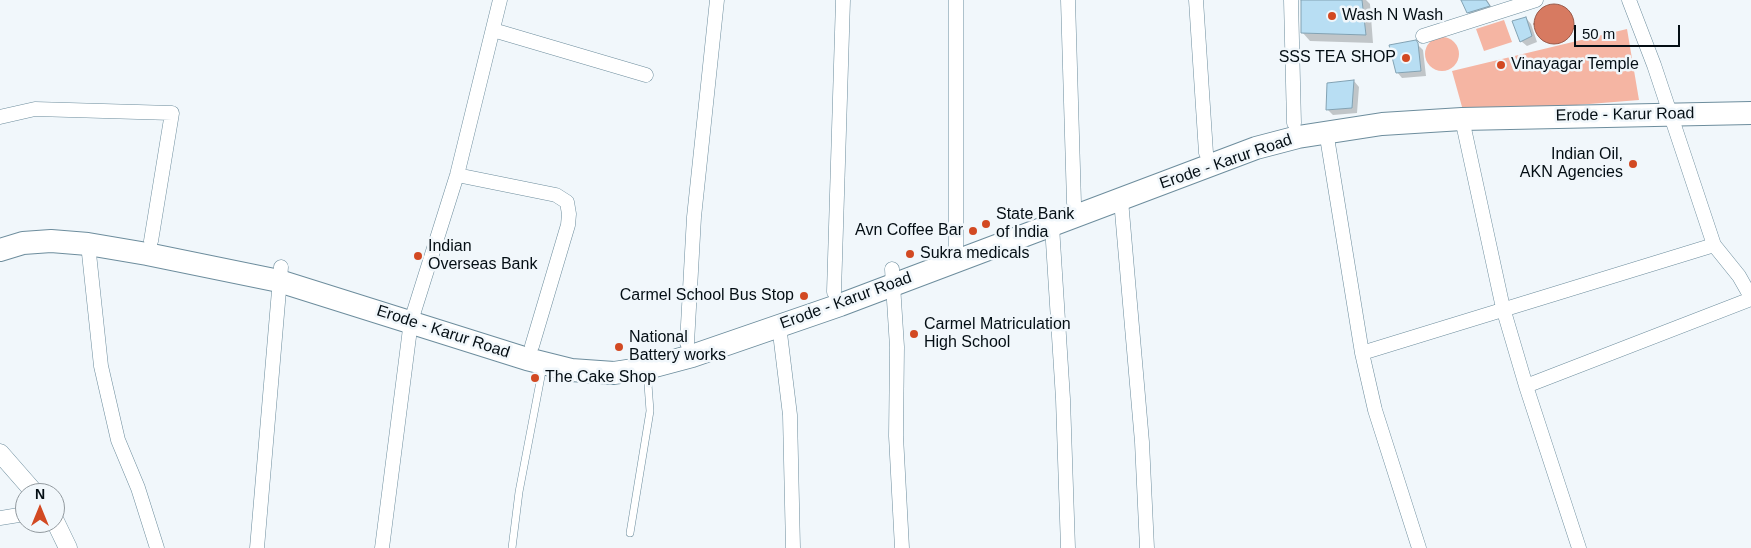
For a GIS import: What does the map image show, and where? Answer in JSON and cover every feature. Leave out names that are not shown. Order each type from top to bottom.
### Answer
[{"type":"main road","name":"Erode - Karur Road","points":[[538,354],[614,360],[641,358],[834,292],[962,260],[1256,148],[1326,131],[1462,119],[1751,99]]},
{"type":"main road","name":"Erode - Karur Road","points":[[0,236],[37,229],[86,231],[151,241],[280,274],[413,314],[538,354],[589,373],[614,373],[647,368],[692,356],[779,324],[840,305],[893,276],[956,248],[1251,136],[1324,117],[1381,111],[1667,106],[1751,113]]},
{"type":"main road","name":"Erode - Karur Road","points":[[0,250],[23,243],[51,241],[88,244],[280,274]]},
{"type":"street","points":[[382,548],[413,314],[458,175],[500,0]]},
{"type":"street","points":[[687,343],[694,217],[717,0]]},
{"type":"street","points":[[834,292],[843,0]]},
{"type":"street","points":[[956,0],[956,248]]},
{"type":"street","points":[[1068,0],[1074,203]]},
{"type":"street","points":[[1196,0],[1206,153]]},
{"type":"street","points":[[1291,0],[1294,124]]},
{"type":"street","points":[[1423,36],[1536,0]]},
{"type":"street","points":[[1526,386],[1751,298],[1739,276],[1714,245],[1654,65],[1629,0]]},
{"type":"street","points":[[493,30],[646,75]]},
{"type":"street","points":[[0,117],[35,109],[172,113],[151,241]]},
{"type":"street","points":[[1462,119],[1503,308],[1526,386],[1580,548]]},
{"type":"street","points":[[1326,131],[1362,352],[1375,410],[1419,548]]},
{"type":"street","points":[[458,175],[556,195],[567,202],[568,225],[538,354]]},
{"type":"street","points":[[1121,200],[1142,442],[1147,548]]},
{"type":"street","points":[[1052,226],[1063,399],[1068,548]]},
{"type":"street","points":[[88,244],[101,366],[118,440],[138,488],[157,548]]},
{"type":"street","points":[[1362,352],[1714,245]]},
{"type":"street","points":[[257,548],[280,274]]},
{"type":"street","points":[[893,276],[897,347],[896,436],[902,548]]},
{"type":"street","points":[[779,324],[790,416],[793,548]]},
{"type":"street","points":[[0,453],[26,483]]},
{"type":"street","points":[[0,518],[15,516]]},
{"type":"street","points":[[61,533],[68,548]]},
{"type":"lane","points":[[512,548],[538,354]]},
{"type":"lane","points":[[630,533],[650,410],[647,368]]},
{"type":"shaded area","points":[[1550,4],[1558,4],[1565,7],[1571,13],[1574,24],[1571,35],[1565,41],[1558,44],[1550,44],[1543,41],[1537,35],[1534,28],[1534,20],[1537,13],[1543,7]]},
{"type":"shaded area","points":[[1504,20],[1512,42],[1484,51],[1476,29]]},
{"type":"shaded area","points":[[1627,29],[1639,100],[1464,114],[1452,71]]},
{"type":"shaded area","points":[[1442,37],[1449,38],[1454,42],[1458,47],[1458,61],[1454,66],[1449,70],[1442,71],[1435,70],[1430,66],[1426,61],[1425,54],[1426,47],[1430,42],[1435,38]]},
{"type":"building","name":"Wash N Wash","points":[[1301,0],[1362,0],[1366,35],[1301,33]]},
{"type":"building","points":[[1461,0],[1486,0],[1490,6],[1467,13]]},
{"type":"building","points":[[1526,17],[1532,36],[1520,42],[1512,21]]},
{"type":"building","name":"SSS TEA SHOP","points":[[1416,40],[1421,71],[1396,73],[1389,45]]},
{"type":"building","points":[[1354,80],[1352,108],[1326,110],[1327,83]]},
{"type":"place","name":"Wash N Wash","points":[[1332,16]]},
{"type":"place","name":"SSS TEA SHOP","points":[[1406,58]]},
{"type":"place","name":"Vinayagar Temple","points":[[1501,65]]},
{"type":"place","name":"Indian Oil, AKN Agencies","points":[[1633,164]]},
{"type":"place","name":"State Bank of India","points":[[986,224]]},
{"type":"place","name":"Avn Coffee Bar","points":[[973,231]]},
{"type":"place","name":"Sukra medicals","points":[[910,254]]},
{"type":"place","name":"Indian Overseas Bank","points":[[418,256]]},
{"type":"place","name":"Carmel School Bus Stop","points":[[804,296]]},
{"type":"place","name":"Carmel Matriculation High School","points":[[914,334]]},
{"type":"place","name":"National Battery works","points":[[619,347]]},
{"type":"place","name":"The Cake Shop","points":[[535,378]]}]
